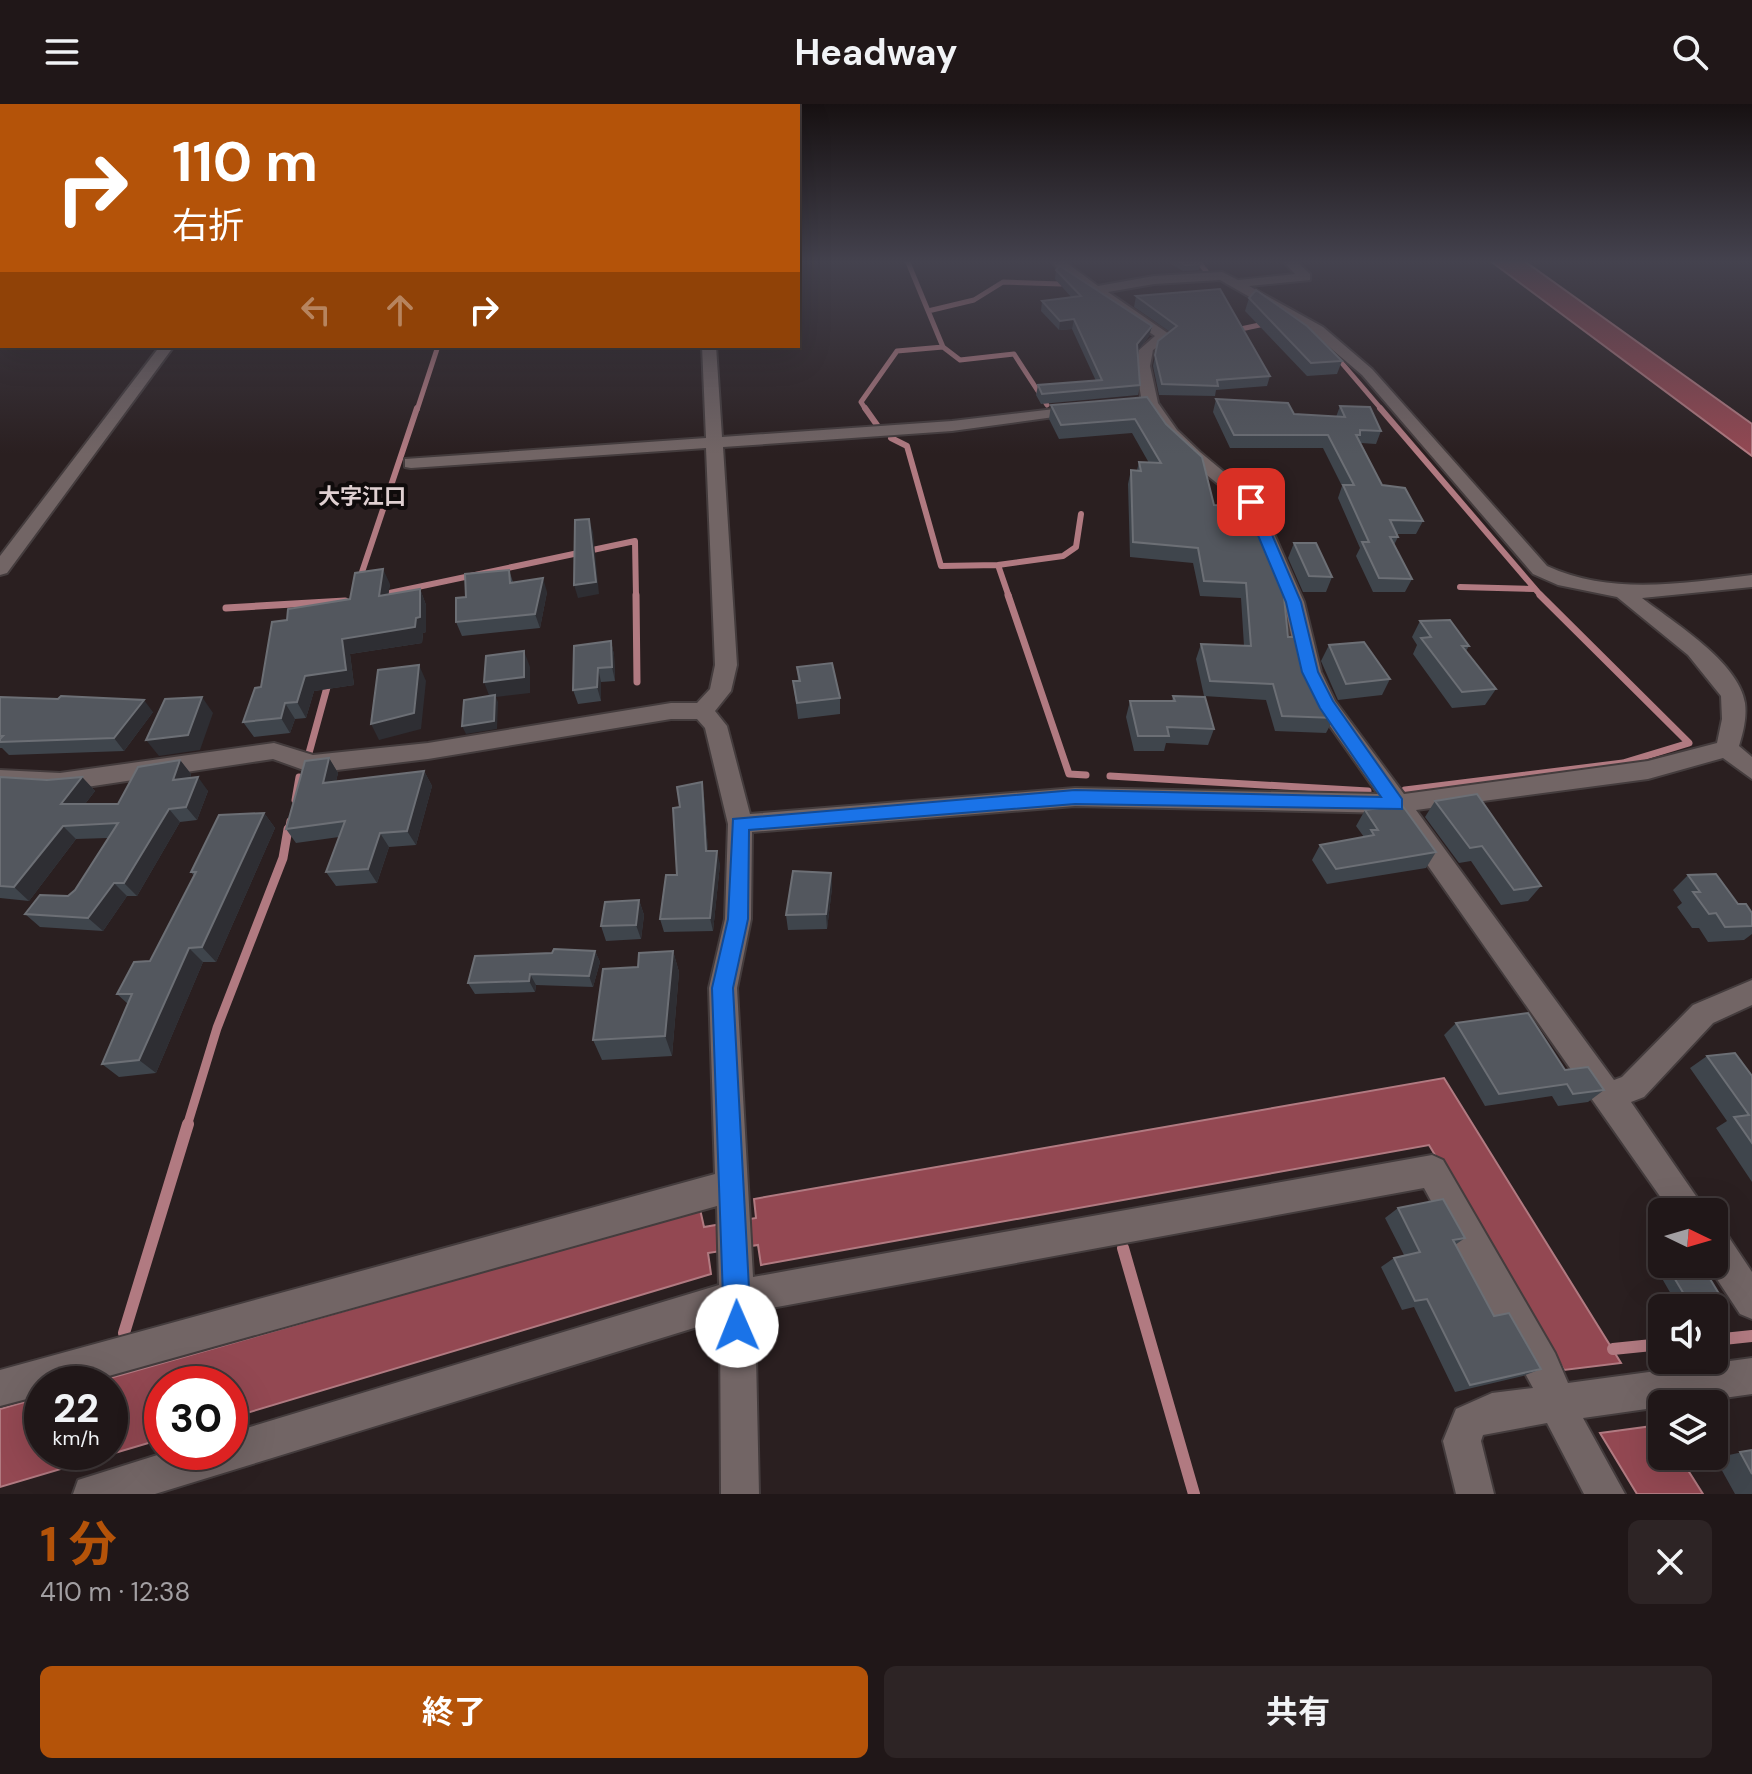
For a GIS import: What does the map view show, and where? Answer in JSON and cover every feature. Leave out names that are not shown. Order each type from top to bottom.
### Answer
[{"type":"street","points":[[1149,325],[1165,336],[1151,343],[1146,350],[1142,404],[1194,456],[1251,502],[1294,602],[1310,672],[1326,704],[1681,1198]]},
{"type":"street","points":[[1307,325],[1338,344],[1367,372],[1540,570],[1562,582],[1624,593],[1752,581]]},
{"type":"street","points":[[0,569],[166,348]]},
{"type":"street","points":[[703,711],[720,691],[726,665],[709,348]]},
{"type":"street","points":[[411,463],[952,426],[1041,412],[1103,407]]},
{"type":"street","points":[[1624,593],[1714,669],[1731,691],[1734,722],[1727,749]]},
{"type":"street","points":[[0,779],[60,782],[274,751],[312,764],[428,751],[671,711],[703,711],[716,726],[740,824],[738,919],[723,988],[737,1297],[740,1494]]},
{"type":"street","points":[[740,824],[1075,797],[1396,804],[1648,770],[1727,749]]},
{"type":"street","points":[[1727,749],[1752,770]]},
{"type":"street","points":[[1610,1096],[1633,1087],[1703,1014],[1752,992]]},
{"type":"street","points":[[92,1494],[737,1297],[1432,1171],[1542,1366],[1558,1406],[1606,1494]]},
{"type":"street","points":[[0,1388],[733,1200]]},
{"type":"street","points":[[1728,1266],[1752,1302]]},
{"type":"street","points":[[1475,1494],[1462,1441],[1469,1422],[1492,1412],[1558,1406],[1752,1376]]},
{"type":"shaded area","points":[[1576,325],[1614,325],[1752,424],[1752,456]]},
{"type":"shaded area","points":[[1444,1078],[1621,1363],[1564,1370],[1429,1145],[761,1265],[758,1245],[708,1253],[711,1274],[248,1413],[248,1366],[152,1366],[700,1209],[704,1227],[756,1218],[754,1199]]},
{"type":"shaded area","points":[[144,1368],[144,1444],[128,1449],[128,1373]]},
{"type":"shaded area","points":[[24,1402],[24,1470],[57,1470],[0,1487],[0,1409]]},
{"type":"shaded area","points":[[1648,1427],[1648,1470],[1688,1470],[1703,1494],[1637,1494],[1600,1433]]},
{"type":"building","points":[[1077,325],[1152,326],[1137,344],[1140,385],[1042,394],[1038,385],[1102,380]]},
{"type":"building","points":[[1241,325],[1270,376],[1217,380],[1218,386],[1162,384],[1155,355],[1158,341],[1177,326]]},
{"type":"building","points":[[1275,325],[1305,325],[1342,361],[1311,363]]},
{"type":"building","points":[[1147,397],[1166,424],[1202,457],[1214,505],[1251,507],[1282,577],[1288,637],[1294,637],[1301,648],[1334,718],[1282,716],[1273,684],[1210,681],[1201,644],[1251,646],[1246,583],[1204,581],[1198,548],[1133,542],[1131,470],[1141,471],[1139,462],[1161,463],[1135,419],[1061,425],[1051,405]]},
{"type":"building","points":[[1216,399],[1288,403],[1294,414],[1345,417],[1340,406],[1370,407],[1381,431],[1360,430],[1360,435],[1356,435],[1382,485],[1405,488],[1423,521],[1390,520],[1398,537],[1390,537],[1412,579],[1379,578],[1362,542],[1369,542],[1343,485],[1354,485],[1328,435],[1234,435]]},
{"type":"building","points":[[589,519],[596,582],[574,585],[575,520]]},
{"type":"building","points":[[1294,543],[1316,543],[1332,577],[1309,576]]},
{"type":"building","points":[[383,569],[379,596],[420,589],[420,617],[416,618],[415,627],[342,639],[346,670],[305,676],[297,702],[285,703],[281,718],[243,722],[255,688],[261,687],[272,622],[287,620],[288,609],[350,599],[355,573]]},
{"type":"building","points":[[509,570],[510,583],[543,578],[535,614],[456,622],[456,598],[466,597],[465,574]]},
{"type":"building","points":[[1450,620],[1469,646],[1462,646],[1496,689],[1462,692],[1421,638],[1431,637],[1420,621]]},
{"type":"building","points":[[611,641],[612,667],[598,668],[597,687],[573,690],[574,646]]},
{"type":"building","points":[[1364,642],[1390,679],[1346,684],[1329,645]]},
{"type":"building","points":[[524,651],[524,677],[484,682],[486,656]]},
{"type":"building","points":[[832,663],[840,698],[797,703],[793,681],[800,681],[797,667]]},
{"type":"building","points":[[419,665],[414,713],[371,724],[378,670]]},
{"type":"building","points":[[495,695],[494,721],[462,726],[464,700]]},
{"type":"building","points":[[61,696],[144,700],[114,738],[0,742],[3,736],[0,736],[0,697],[58,699]]},
{"type":"building","points":[[1173,696],[1205,697],[1214,729],[1167,727],[1169,736],[1138,736],[1130,701],[1175,701]]},
{"type":"building","points":[[202,697],[188,735],[146,740],[165,699]]},
{"type":"building","points":[[329,758],[323,783],[424,771],[407,831],[380,833],[368,869],[326,872],[345,821],[286,829],[305,761]]},
{"type":"building","points":[[180,760],[173,780],[198,777],[186,807],[169,809],[124,883],[114,883],[88,918],[25,914],[40,895],[68,896],[75,890],[118,823],[63,826],[14,887],[0,886],[0,777],[47,780],[82,777],[61,804],[118,804],[138,767]]},
{"type":"building","points":[[702,782],[706,851],[717,851],[710,918],[660,919],[666,875],[677,875],[673,808],[680,807],[677,787]]},
{"type":"building","points":[[1477,794],[1541,886],[1514,890],[1482,846],[1470,848],[1435,801]]},
{"type":"building","points":[[1402,805],[1436,852],[1336,869],[1320,845],[1374,835],[1371,830],[1378,830],[1365,810]]},
{"type":"building","points":[[264,813],[202,947],[189,948],[139,1060],[102,1064],[132,994],[117,994],[134,962],[150,961],[196,872],[191,872],[219,815]]},
{"type":"building","points":[[793,871],[831,873],[826,914],[786,915]]},
{"type":"building","points":[[1716,874],[1738,904],[1746,904],[1752,913],[1752,926],[1725,927],[1716,913],[1709,914],[1693,892],[1700,892],[1688,875]]},
{"type":"building","points":[[639,900],[636,925],[601,926],[605,902]]},
{"type":"building","points":[[554,949],[595,951],[589,976],[530,974],[529,981],[468,983],[475,956],[552,953]]},
{"type":"building","points":[[673,951],[665,1036],[593,1040],[603,969],[638,967],[639,953]]},
{"type":"building","points":[[1528,1013],[1565,1070],[1588,1067],[1604,1090],[1573,1094],[1567,1084],[1499,1094],[1456,1023]]},
{"type":"building","points":[[1735,1053],[1752,1076],[1752,1143],[1734,1117],[1749,1115],[1707,1056]]},
{"type":"building","points":[[1443,1199],[1465,1238],[1453,1240],[1494,1316],[1509,1313],[1541,1369],[1470,1385],[1427,1299],[1415,1301],[1394,1258],[1420,1252],[1398,1208]]},
{"type":"building","points":[[1674,1278],[1709,1278],[1719,1294],[1684,1294]]},
{"type":"building","points":[[1752,1450],[1752,1474],[1740,1452]]},
{"type":"waterway","points":[[934,325],[943,347]]},
{"type":"waterway","points":[[1236,330],[1260,325]]},
{"type":"waterway","points":[[866,410],[861,402],[897,351],[943,347]]},
{"type":"waterway","points":[[943,347],[960,360],[1014,354],[1047,405]]},
{"type":"waterway","points":[[417,410],[437,348]]},
{"type":"waterway","points":[[1335,355],[1382,410]]},
{"type":"waterway","points":[[359,581],[417,408]]},
{"type":"waterway","points":[[865,408],[877,425]]},
{"type":"waterway","points":[[1380,408],[1542,597]]},
{"type":"waterway","points":[[891,438],[907,446],[941,566],[998,565]]},
{"type":"waterway","points":[[998,565],[1063,556],[1076,547],[1081,514]]},
{"type":"waterway","points":[[380,595],[635,541],[636,597]]},
{"type":"waterway","points":[[998,565],[1009,597]]},
{"type":"waterway","points":[[1460,587],[1534,589]]},
{"type":"waterway","points":[[636,595],[637,682]]},
{"type":"waterway","points":[[1008,595],[1069,774],[1086,775]]},
{"type":"waterway","points":[[1405,790],[1623,763],[1689,743],[1542,597]]},
{"type":"waterway","points":[[226,608],[345,601]]},
{"type":"waterway","points":[[309,753],[329,680]]},
{"type":"waterway","points":[[1110,776],[1368,791]]},
{"type":"waterway","points":[[295,800],[299,777]]},
{"type":"waterway","points":[[288,831],[290,821]]},
{"type":"waterway","points":[[187,1126],[217,1028],[283,858],[288,829]]},
{"type":"waterway","points":[[124,1333],[188,1124]]},
{"type":"waterway","points":[[1123,1248],[1194,1494]]},
{"type":"waterway","points":[[1728,1339],[1752,1336]]},
{"type":"waterway","points":[[1613,1349],[1648,1345]]},
{"type":"district","name":"大字江口","points":[[362,496]]},
{"type":"route","points":[[737,1326],[723,988],[738,919],[740,824],[1075,797],[1396,804],[1385,784],[1326,704],[1310,672],[1294,602],[1251,502]]}]
